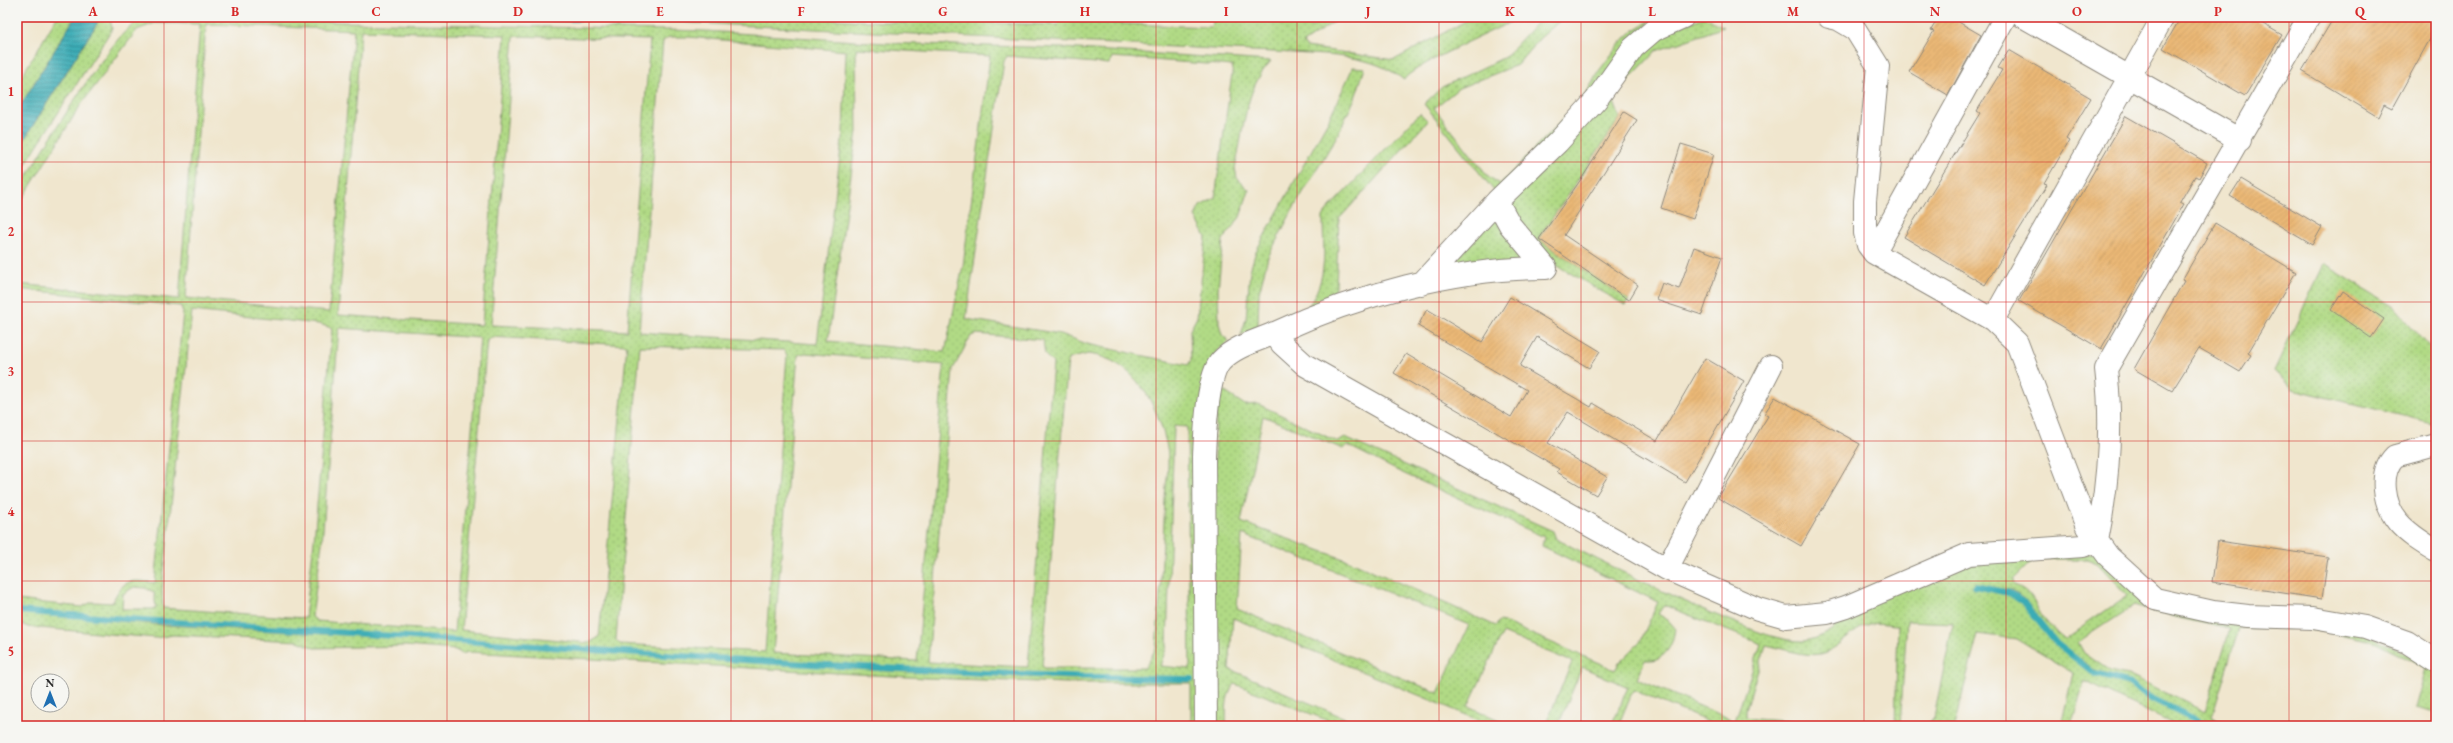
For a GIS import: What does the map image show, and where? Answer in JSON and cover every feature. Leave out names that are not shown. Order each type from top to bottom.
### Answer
[{"type":"street","points":[[1421,284],[1497,201],[1558,142],[1596,100],[1633,48],[1654,30],[1683,17]]},
{"type":"street","points":[[1829,17],[1861,21],[1878,66],[1865,201],[1865,233],[1868,245],[1874,253],[1993,320],[2017,344],[2087,527],[2113,562],[2155,599],[2213,612],[2248,616],[2313,618],[2365,628],[2407,642],[2436,661]]},
{"type":"street","points":[[1874,253],[2005,17]]},
{"type":"street","points":[[2024,17],[2128,78],[2240,140]]},
{"type":"street","points":[[1993,320],[2163,17]]},
{"type":"street","points":[[2097,541],[2102,514],[2110,447],[2109,394],[2106,369],[2240,140],[2309,17]]},
{"type":"street","points":[[1206,726],[1204,455],[1211,389],[1215,371],[1221,361],[1241,348],[1291,324],[1380,293],[1476,273],[1546,268],[1510,226],[1497,201]]},
{"type":"street","points":[[1274,333],[1282,344],[1305,365],[1667,569],[1758,609],[1786,617],[1802,617],[1846,607],[1969,554],[2083,546],[2097,541]]},
{"type":"street","points":[[1667,569],[1771,366]]},
{"type":"street","points":[[2436,445],[2395,456],[2388,465],[2385,473],[2385,489],[2392,512],[2398,522],[2436,551]]},
{"type":"green space","points":[[57,17],[75,17],[17,111],[17,84]]},
{"type":"green space","points":[[101,17],[110,17],[112,29],[17,177],[17,151]]},
{"type":"green space","points":[[145,17],[706,31],[885,43],[1061,48],[1271,61],[1255,84],[1250,98],[1235,168],[1237,178],[1249,190],[1240,217],[1223,240],[1218,289],[1219,323],[1222,335],[1229,341],[1216,352],[1198,726],[1191,726],[1191,683],[1068,683],[926,678],[468,652],[462,654],[456,650],[405,646],[314,648],[298,641],[173,635],[156,638],[28,627],[17,622],[17,612],[164,625],[379,637],[887,671],[1069,679],[1193,679],[887,668],[164,622],[17,609],[17,600],[82,607],[92,602],[112,603],[120,589],[128,582],[139,581],[155,583],[183,313],[181,306],[17,289],[17,284],[179,299],[200,24],[155,23],[137,30],[80,106],[17,208],[17,193],[46,145],[97,67],[124,32],[137,21]],"holes":[[[206,24],[354,30],[329,312],[186,298]],[[361,30],[505,35],[482,325],[338,315]],[[514,36],[650,40],[627,331],[491,325]],[[669,37],[688,37],[846,51],[843,132],[817,344],[639,332],[663,41]],[[856,48],[990,56],[963,266],[945,352],[828,341],[857,132]],[[1007,56],[1109,64],[1112,57],[1233,66],[1215,198],[1200,206],[1195,216],[1206,237],[1197,317],[1190,330],[1191,360],[1188,365],[1087,344],[1061,334],[966,319],[1004,61]],[[192,311],[319,324],[332,328],[314,541],[305,618],[163,608],[162,590]],[[339,328],[480,338],[454,632],[317,621],[312,617],[322,543]],[[976,334],[1043,340],[1045,355],[1053,363],[1028,667],[928,662],[953,369],[971,336]],[[491,337],[627,345],[599,637],[589,643],[461,630],[487,340]],[[640,346],[784,350],[787,355],[765,652],[620,644],[616,640]],[[805,353],[944,365],[917,661],[773,653],[798,355]],[[1088,354],[1104,358],[1118,365],[1131,375],[1150,400],[1163,431],[1167,447],[1168,466],[1156,648],[1145,668],[1045,668],[1042,666],[1068,359]],[[1174,426],[1187,427],[1190,669],[1160,666],[1167,646]],[[134,587],[145,588],[154,592],[156,609],[122,609],[123,594]]]},
{"type":"green space","points":[[408,17],[575,20],[585,17],[795,17],[906,23],[909,17],[924,17],[923,21],[1058,25],[1061,17],[1073,17],[1071,22],[1211,27],[1215,17],[1295,17],[1312,27],[1326,17],[1341,17],[1303,43],[1306,47],[1394,60],[1473,17],[1521,17],[1438,57],[1410,74],[1404,80],[1392,71],[1365,61],[1337,56],[1293,53],[674,22]]},
{"type":"green space","points":[[1542,17],[1564,17],[1540,38],[1517,65],[1459,88],[1434,108],[1488,176],[1500,184],[1584,98],[1598,72],[1622,41],[1634,30],[1651,20],[1589,100],[1495,192],[1424,104],[1442,87],[1505,57]]},
{"type":"green space","points":[[1705,17],[1724,27],[1656,51],[1612,97],[1620,118],[1538,239],[1629,300],[1625,305],[1551,262],[1506,203],[1639,52],[1674,28]]},
{"type":"green space","points":[[1353,67],[1365,68],[1355,98],[1338,134],[1292,211],[1268,257],[1259,293],[1258,326],[1241,335],[1246,319],[1250,271],[1256,251],[1329,119]]},
{"type":"green space","points":[[1420,113],[1428,121],[1339,219],[1336,288],[1330,300],[1308,307],[1315,295],[1322,274],[1324,253],[1323,217],[1327,210]]},
{"type":"green space","points":[[1496,217],[1536,263],[1435,274]]},
{"type":"green space","points":[[2324,264],[2394,307],[2436,354],[2436,424],[2293,389],[2274,371]]},
{"type":"green space","points":[[1219,388],[1245,405],[1258,404],[1338,442],[1345,438],[1553,531],[1556,539],[1679,599],[1751,629],[1782,639],[1803,641],[1819,637],[1834,629],[1837,616],[1969,559],[2018,554],[2097,554],[2132,591],[2362,632],[2436,669],[2436,713],[2415,708],[2426,668],[2372,641],[2301,628],[2239,628],[2212,717],[2231,726],[2213,726],[2142,692],[2131,682],[2097,672],[2058,642],[2025,600],[2011,590],[1974,585],[1973,588],[1994,590],[2008,594],[2022,603],[2055,644],[2095,676],[2130,685],[2141,694],[2206,726],[2172,726],[2173,724],[2084,681],[2071,726],[2061,726],[2073,673],[2017,639],[1978,634],[1954,726],[1926,726],[1934,717],[1953,623],[1907,621],[1900,726],[1895,726],[1898,625],[1877,623],[1870,624],[1857,630],[1834,648],[1820,654],[1814,655],[1800,653],[1766,645],[1746,709],[1746,717],[1756,719],[1858,726],[1718,726],[1633,690],[1618,726],[1611,726],[1628,687],[1582,667],[1558,726],[1545,726],[1572,662],[1503,633],[1468,706],[1512,726],[1493,726],[1233,618],[1229,669],[1364,726],[1342,726],[1235,684],[1229,693],[1226,709],[1226,726],[1215,726],[1213,530],[1216,417]],"holes":[[[1263,416],[1343,449],[1347,445],[1398,471],[1544,537],[1542,546],[1658,602],[1640,642],[1619,663],[1615,670],[1504,622],[1499,621],[1496,626],[1355,563],[1241,522]],[[1242,534],[1469,625],[1438,693],[1237,609]],[[2034,559],[2087,559],[2097,563],[2128,595],[2065,639],[2046,622],[2029,595],[2014,585],[2013,580]],[[1664,605],[1761,644],[1735,721],[1637,679],[1645,660],[1652,660],[1663,656],[1670,647],[1675,628],[1668,620],[1658,614]],[[2134,605],[2165,615],[2230,629],[2205,712],[2132,676],[2110,671],[2084,653],[2078,642]]]},
{"type":"water","points":[[75,17],[101,17],[17,151],[17,111]]},
{"type":"building","points":[[1939,17],[1950,17],[1981,35],[1948,95],[1909,72],[1934,31],[1931,30]]},
{"type":"building","points":[[2181,17],[2251,17],[2282,35],[2245,96],[2163,48]]},
{"type":"building","points":[[2334,17],[2436,17],[2436,28],[2392,108],[2384,104],[2378,117],[2302,71]]},
{"type":"building","points":[[2009,50],[2091,98],[2066,139],[2069,141],[2044,184],[2047,185],[1985,285],[1904,237],[1980,113],[1977,111],[2002,70],[1998,68]]},
{"type":"building","points":[[1624,112],[1637,120],[1564,235],[1638,285],[1629,300],[1539,239],[1584,175]]},
{"type":"building","points":[[2126,116],[2207,163],[2199,178],[2195,176],[2180,202],[2184,204],[2101,349],[2019,301]]},
{"type":"building","points":[[1681,144],[1714,154],[1693,219],[1661,208]]},
{"type":"building","points":[[2241,179],[2322,227],[2312,245],[2230,196]]},
{"type":"building","points":[[2215,223],[2296,272],[2248,353],[2251,355],[2240,372],[2199,348],[2172,391],[2134,369],[2184,281],[2182,280]]},
{"type":"building","points":[[1694,247],[1722,257],[1702,315],[1656,300],[1662,283],[1679,289]]},
{"type":"building","points":[[2343,291],[2384,319],[2371,338],[2331,310]]},
{"type":"building","points":[[1510,297],[1600,351],[1589,368],[1537,337],[1520,366],[1591,407],[1593,403],[1657,441],[1705,358],[1744,381],[1685,482],[1568,412],[1548,443],[1607,477],[1596,495],[1557,472],[1559,469],[1394,373],[1406,354],[1511,417],[1527,390],[1418,326],[1427,309],[1482,342]]},
{"type":"building","points":[[1775,397],[1860,444],[1801,546],[1718,498],[1768,416],[1764,414]]},
{"type":"building","points":[[2218,541],[2328,557],[2322,599],[2212,582]]},
{"type":"waterway","points":[[512,17],[576,19],[580,17]]},
{"type":"waterway","points":[[1975,586],[2009,593],[2023,602],[2056,643],[2095,674],[2130,683],[2141,693],[2209,726]]},
{"type":"waterway","points":[[17,611],[813,664],[1002,674],[1191,679]]}]
